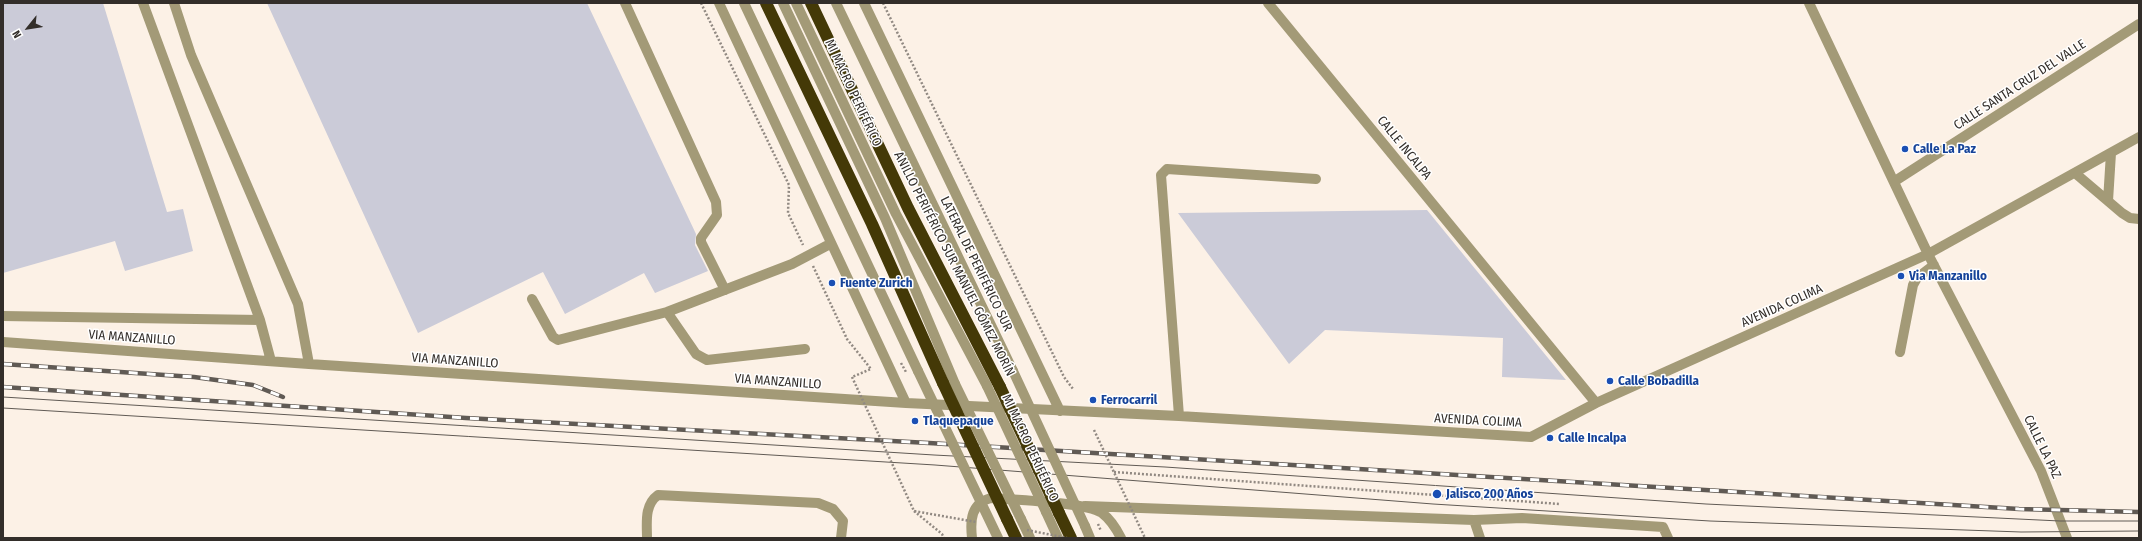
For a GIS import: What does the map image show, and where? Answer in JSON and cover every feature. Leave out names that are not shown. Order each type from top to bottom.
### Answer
[{"type":"highway","points":[[766,3],[872,224],[943,383],[1016,538]]},
{"type":"highway","name":"ANILLO PERIFÉRICO SUR MANUEL GÓMEZ MORÍN","points":[[811,3],[908,208],[1000,387],[1071,538]]},
{"type":"street","points":[[143,3],[260,320],[271,362]]},
{"type":"street","points":[[174,3],[191,55],[298,304],[309,364]]},
{"type":"street","points":[[626,3],[716,202],[717,215],[701,238],[701,242],[725,290]]},
{"type":"street","points":[[719,3],[830,244],[906,403]]},
{"type":"street","points":[[744,3],[998,538]]},
{"type":"street","name":"MI MACRO PERIFÉRICO","points":[[783,3],[885,218],[955,384],[1030,538]]},
{"type":"street","name":"MI MACRO PERIFÉRICO","points":[[796,3],[896,214],[987,386],[1058,538]]},
{"type":"street","name":"LATERAL DE PERIFÉRICO SUR","points":[[836,3],[1013,371],[1090,538]]},
{"type":"street","points":[[864,3],[1060,411]]},
{"type":"street","name":"CALLE INCALPA","points":[[1268,3],[1596,403]]},
{"type":"street","name":"CALLE LA PAZ","points":[[1809,3],[1895,181],[1928,254],[2041,471],[2067,538]]},
{"type":"street","name":"CALLE SANTA CRUZ DEL VALLE","points":[[1895,181],[2139,24]]},
{"type":"street","name":"AVENIDA COLIMA","points":[[1060,411],[1179,416],[1531,437],[1596,403],[1928,254],[2139,138]]},
{"type":"street","points":[[2108,201],[2112,153]]},
{"type":"street","points":[[1179,416],[1161,175],[1167,169],[1316,179]]},
{"type":"street","points":[[2075,172],[2130,218],[2139,219]]},
{"type":"street","points":[[532,299],[553,337],[558,340],[667,312],[792,264],[830,244]]},
{"type":"street","points":[[1900,352],[1913,285],[1917,278],[1934,265]]},
{"type":"street","points":[[667,312],[696,354],[708,360],[805,349]]},
{"type":"street","points":[[3,316],[260,320]]},
{"type":"street","name":"VIA MANZANILLO","points":[[3,342],[271,362],[906,403],[1060,411]]},
{"type":"street","points":[[647,538],[650,501],[658,495],[818,503],[833,509],[843,521],[841,538]]},
{"type":"street","points":[[972,538],[970,521],[975,510],[983,500],[991,498],[1085,506],[1474,520],[1522,518],[1663,527],[1668,538]]},
{"type":"street","points":[[1085,506],[1102,513],[1117,530],[1121,538]]},
{"type":"street","points":[[1474,520],[1480,538]]},
{"type":"path","points":[[701,3],[789,185],[788,213],[847,339],[871,369],[852,377],[914,511],[942,534],[944,538]]},
{"type":"path","points":[[883,3],[1064,377],[1073,389]]},
{"type":"path","points":[[1094,430],[1145,538]]},
{"type":"path","points":[[1114,472],[1560,504]]},
{"type":"building","points":[[3,3],[103,3],[167,212],[183,209],[193,251],[125,271],[115,241],[3,273]]},
{"type":"building","points":[[267,3],[587,3],[696,234],[695,245],[708,271],[655,293],[644,273],[565,314],[543,272],[418,333]]},
{"type":"building","points":[[1427,210],[1566,380],[1502,377],[1503,338],[1325,330],[1289,364],[1178,213]]},
{"type":"tram line","points":[[3,397],[934,455],[1165,467],[1706,504],[2060,521],[2139,521]]},
{"type":"tram line","points":[[3,408],[935,465],[1433,504],[1710,521],[2021,532],[2139,531]]},
{"type":"railway","points":[[3,364],[194,377],[253,385],[283,397]]},
{"type":"railway","points":[[3,387],[466,418],[929,443],[2019,509],[2139,512]]},
{"type":"place","name":"Calle La Paz","points":[[1905,149]]},
{"type":"place","name":"Via Manzanillo","points":[[1901,276]]},
{"type":"place","name":"Fuente Zurich","points":[[832,283]]},
{"type":"place","name":"Calle Bobadilla","points":[[1610,381]]},
{"type":"place","name":"Ferrocarril","points":[[1093,400]]},
{"type":"place","name":"Tlaquepaque","points":[[915,421]]},
{"type":"place","name":"Calle Incalpa","points":[[1550,438]]},
{"type":"place","name":"Jalisco 200 Años","points":[[1437,494]]}]
